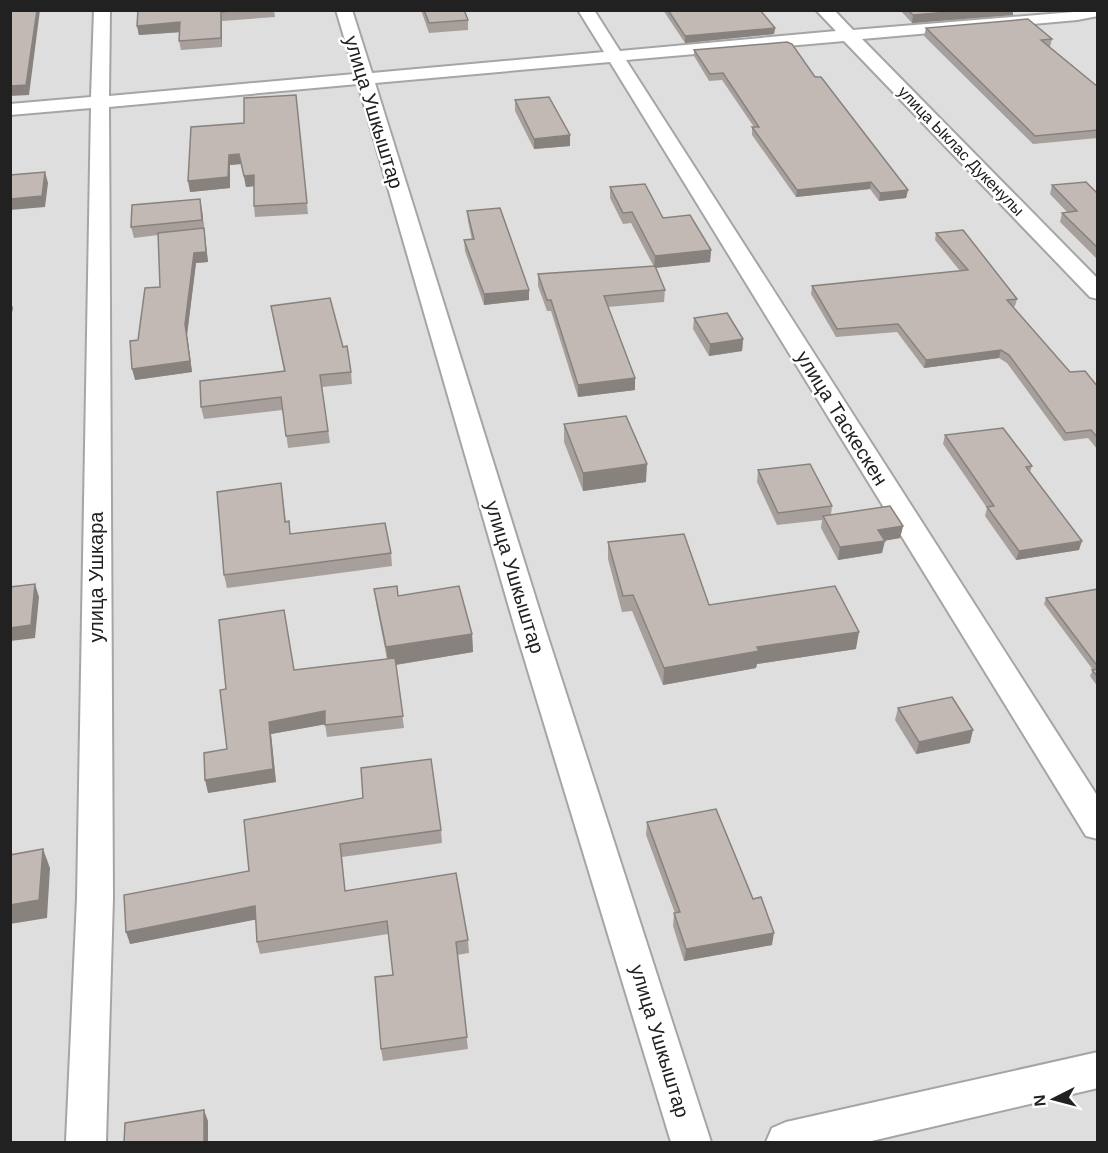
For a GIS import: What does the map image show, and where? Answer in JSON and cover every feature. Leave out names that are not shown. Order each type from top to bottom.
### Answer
[{"type":"street","name":"улица Ушкара","points":[[86,1143],[94,897],[102,10]]},
{"type":"street","name":"улица Ушкыштар","points":[[344,10],[534,640],[691,1143]]},
{"type":"street","name":"улица Таскескен","points":[[586,10],[1098,826]]},
{"type":"street","name":"улица Ыклас Дукенулы","points":[[824,10],[1098,292]]},
{"type":"street","points":[[10,111],[850,36],[1077,15],[1098,11]]},
{"type":"street","points":[[1077,15],[1098,31]]},
{"type":"street","points":[[786,1143],[1098,1070]]},
{"type":"shaded area","points":[[11,11],[1097,11],[1097,1142],[11,1142]]},
{"type":"building","points":[[10,10],[37,10],[26,85],[10,86]]},
{"type":"building","points":[[138,10],[242,10],[221,12],[221,38],[179,41],[180,22],[137,26]]},
{"type":"building","points":[[424,10],[464,10],[468,20],[429,23]]},
{"type":"building","points":[[668,10],[760,10],[775,28],[685,36]]},
{"type":"building","points":[[908,10],[971,10],[913,15]]},
{"type":"building","points":[[1028,19],[1052,39],[1041,40],[1098,87],[1098,130],[1035,136],[926,28]]},
{"type":"building","points":[[787,42],[792,44],[815,77],[821,77],[908,190],[880,193],[871,182],[797,190],[752,127],[759,127],[723,73],[710,74],[694,50]]},
{"type":"building","points":[[296,95],[307,203],[254,206],[254,175],[244,176],[239,154],[229,155],[228,177],[188,181],[191,127],[244,123],[244,98]]},
{"type":"building","points":[[549,97],[570,135],[534,139],[515,100]]},
{"type":"building","points":[[45,172],[42,196],[10,199],[10,175]]},
{"type":"building","points":[[1086,182],[1098,194],[1098,248],[1062,213],[1077,211],[1052,185]]},
{"type":"building","points":[[645,184],[663,218],[690,215],[711,250],[655,256],[632,212],[623,213],[610,187]]},
{"type":"building","points":[[200,199],[202,220],[131,227],[132,205]]},
{"type":"building","points":[[500,208],[529,290],[484,294],[464,240],[474,239],[467,211]]},
{"type":"building","points":[[204,228],[206,252],[194,253],[185,324],[190,361],[132,369],[130,341],[138,340],[145,288],[160,287],[158,233]]},
{"type":"building","points":[[963,230],[1017,299],[1007,300],[1070,372],[1085,371],[1098,387],[1098,438],[1091,430],[1066,433],[1009,355],[1001,350],[926,360],[898,324],[837,329],[812,286],[968,270],[936,233]]},
{"type":"building","points":[[655,266],[665,290],[604,296],[635,378],[578,385],[551,300],[547,300],[538,274]]},
{"type":"building","points":[[330,298],[343,347],[347,346],[351,372],[320,375],[328,431],[286,436],[281,397],[201,407],[200,381],[285,371],[271,306]]},
{"type":"building","points":[[727,313],[743,339],[710,344],[694,318]]},
{"type":"building","points":[[626,416],[647,464],[583,473],[564,424]]},
{"type":"building","points":[[1003,428],[1032,466],[1026,467],[1082,541],[1019,551],[987,507],[994,506],[945,435]]},
{"type":"building","points":[[810,464],[832,506],[778,513],[758,470]]},
{"type":"building","points":[[281,483],[285,522],[289,521],[290,534],[385,523],[391,553],[224,575],[217,492]]},
{"type":"building","points":[[890,506],[903,526],[878,530],[885,541],[840,547],[823,516]]},
{"type":"building","points":[[684,534],[709,605],[835,586],[859,632],[757,647],[759,651],[664,668],[633,595],[623,596],[608,542]]},
{"type":"building","points":[[35,584],[31,625],[10,628],[10,587]]},
{"type":"building","points":[[397,586],[398,596],[459,586],[472,634],[386,647],[374,589]]},
{"type":"building","points":[[1098,589],[1098,667],[1046,598]]},
{"type":"building","points":[[284,610],[294,670],[395,658],[403,716],[325,725],[325,711],[269,722],[273,769],[205,780],[204,753],[227,749],[220,690],[226,689],[219,620]]},
{"type":"building","points":[[1098,669],[1098,677],[1092,670]]},
{"type":"building","points":[[952,697],[973,730],[919,742],[898,708]]},
{"type":"building","points":[[431,759],[441,830],[340,844],[345,891],[456,873],[468,940],[456,942],[467,1037],[381,1049],[375,977],[393,975],[387,921],[257,942],[255,906],[126,932],[124,895],[249,871],[244,820],[363,798],[361,768]]},
{"type":"building","points":[[716,809],[753,899],[761,897],[774,933],[686,949],[674,913],[680,912],[647,822]]},
{"type":"building","points":[[43,849],[39,900],[10,905],[10,855]]},
{"type":"building","points":[[204,1110],[204,1143],[124,1143],[125,1123]]}]
